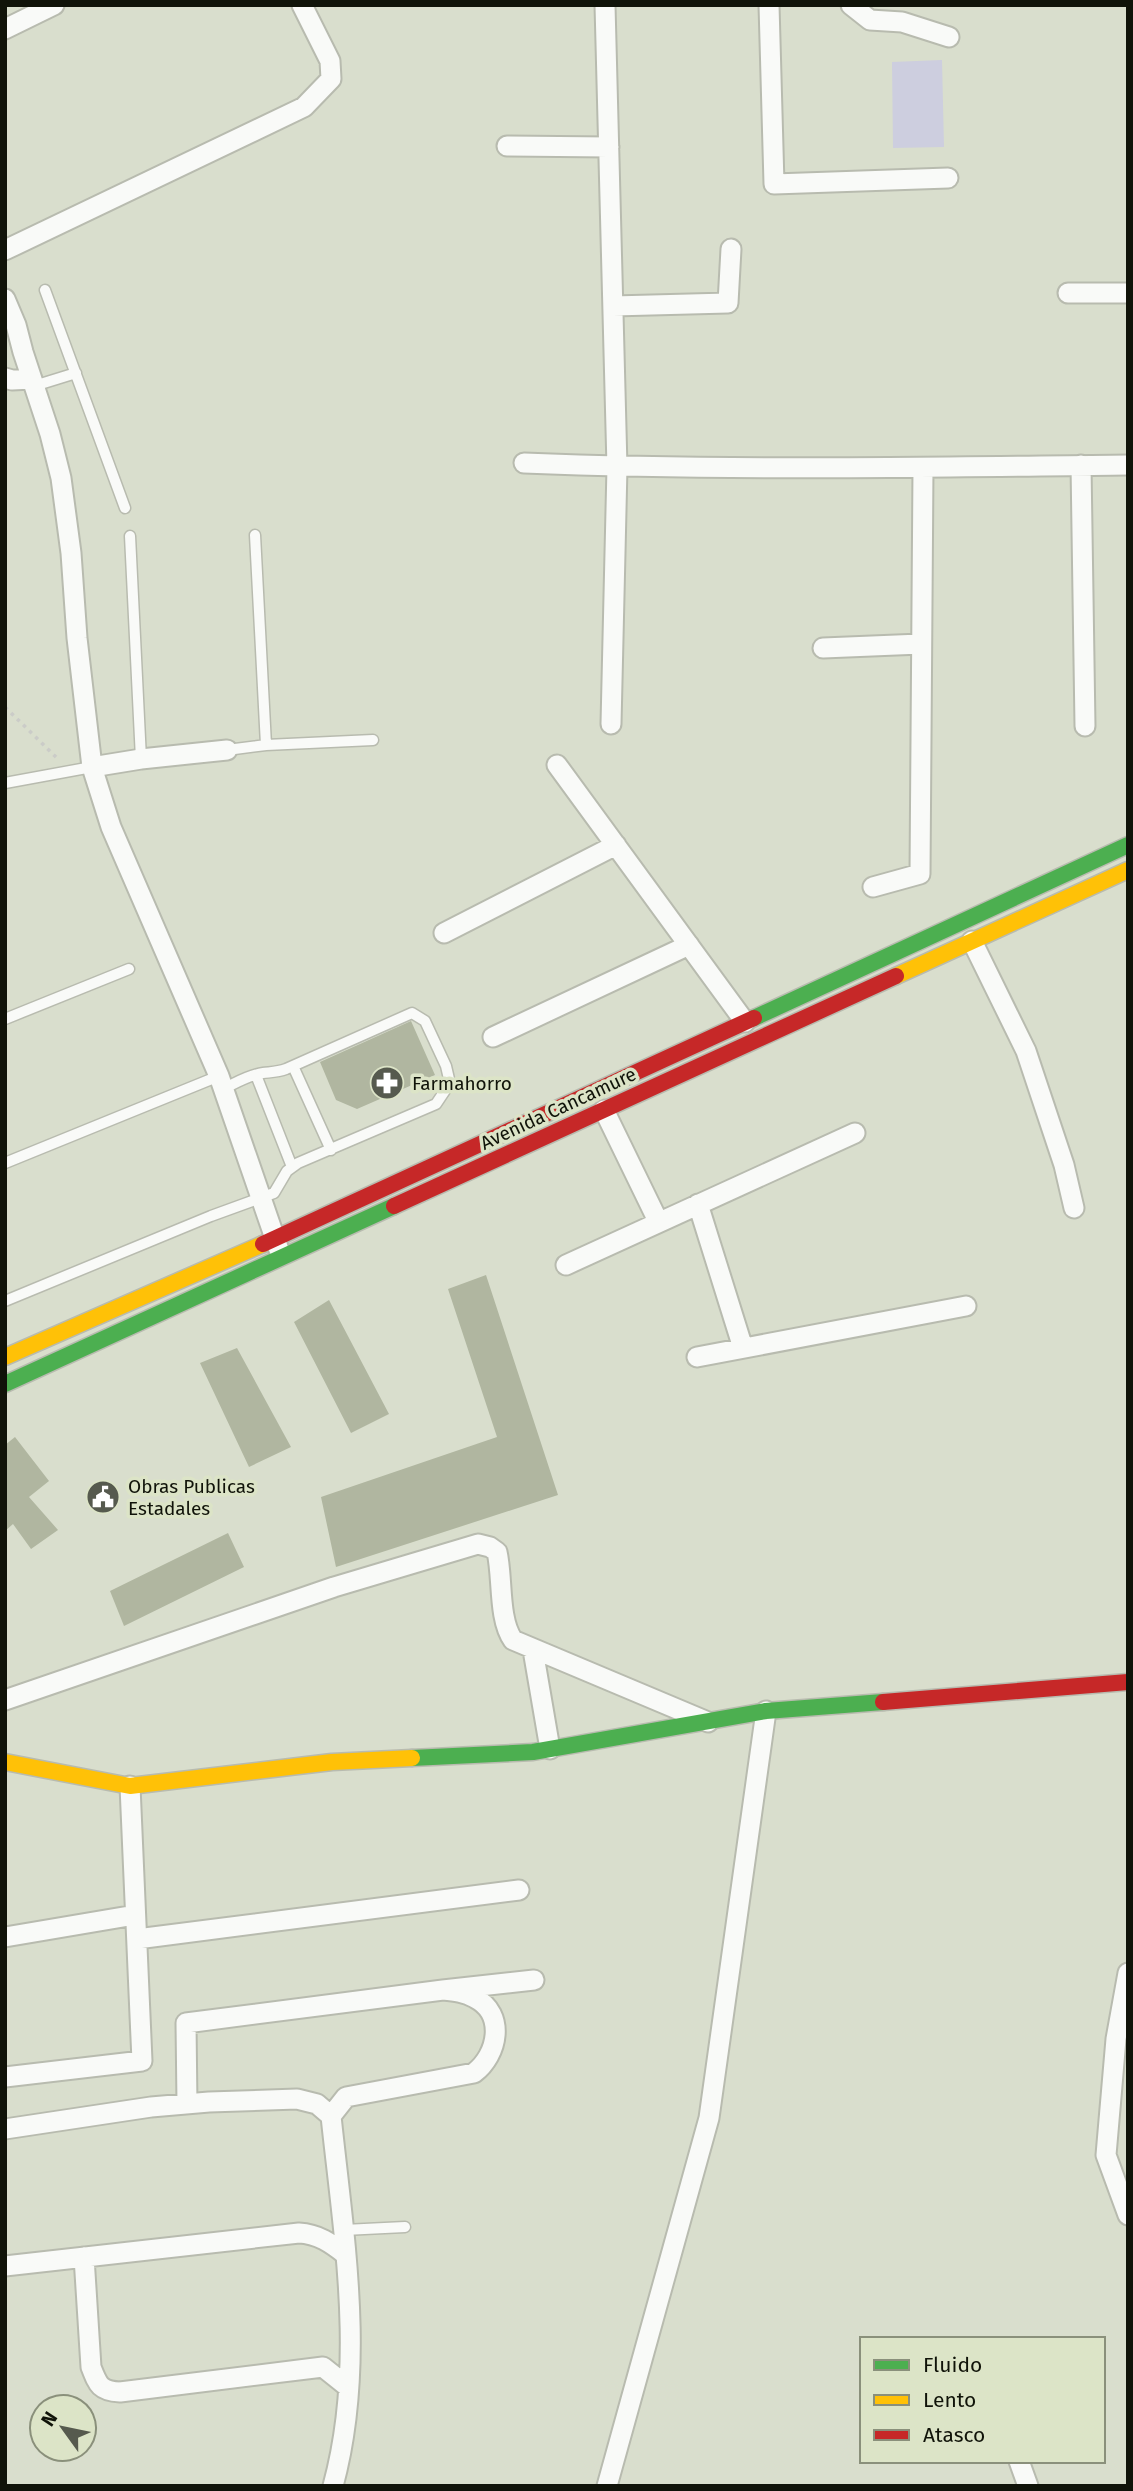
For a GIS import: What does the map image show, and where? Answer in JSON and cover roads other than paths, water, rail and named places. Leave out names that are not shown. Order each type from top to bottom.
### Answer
[{"type":"main road","name":"Avenida Cancamure","points":[[5,1384],[278,1248],[745,1022],[1128,845]]},
{"type":"main road","name":"Avenida Cancamure","points":[[5,1357],[278,1248],[604,1110],[1128,870]]},
{"type":"main road","points":[[5,1762],[130,1786],[332,1762],[533,1752],[766,1712],[1128,1682]]},
{"type":"street","points":[[5,29],[54,5]]},
{"type":"street","points":[[5,250],[304,107],[331,79],[330,61],[302,5]]},
{"type":"street","points":[[605,5],[617,467],[611,724]]},
{"type":"street","points":[[769,5],[774,184],[948,178]]},
{"type":"street","points":[[851,5],[870,19],[902,22],[949,37]]},
{"type":"street","points":[[507,146],[609,147]]},
{"type":"street","points":[[613,306],[728,303],[732,249]]},
{"type":"street","points":[[1068,293],[1128,293]]},
{"type":"street","points":[[5,299],[16,325],[61,478],[92,767],[111,827],[221,1082],[278,1248]]},
{"type":"street","points":[[5,335],[23,352]]},
{"type":"street","points":[[5,378],[33,382]]},
{"type":"street","points":[[524,463],[617,467],[923,468],[1128,465]]},
{"type":"street","points":[[1081,465],[1084,726]]},
{"type":"street","points":[[873,887],[920,874],[923,468]]},
{"type":"street","points":[[823,648],[921,644]]},
{"type":"street","points":[[92,767],[141,758],[227,750]]},
{"type":"street","points":[[557,765],[745,1022]]},
{"type":"street","points":[[444,933],[615,845]]},
{"type":"street","points":[[972,941],[1026,1051],[1064,1165],[1074,1208]]},
{"type":"street","points":[[493,1037],[689,945]]},
{"type":"street","points":[[604,1110],[659,1221]]},
{"type":"street","points":[[566,1265],[855,1133]]},
{"type":"street","points":[[698,1204],[743,1348]]},
{"type":"street","points":[[697,1357],[966,1306]]},
{"type":"street","points":[[5,1700],[334,1587],[478,1545],[490,1547],[497,1552],[508,1633],[513,1640],[708,1722]]},
{"type":"street","points":[[533,1650],[550,1749]]},
{"type":"street","points":[[607,2486],[709,2118],[766,1712]]},
{"type":"street","points":[[5,2077],[142,2061],[130,1786]]},
{"type":"street","points":[[136,1939],[519,1890]]},
{"type":"street","points":[[5,1937],[135,1915]]},
{"type":"street","points":[[1128,1973],[1116,2039],[1106,2155],[1128,2215]]},
{"type":"street","points":[[187,2104],[186,2023],[534,1980]]},
{"type":"street","points":[[331,2116],[346,2097],[474,2073],[482,2067],[494,2048],[496,2038],[486,2006],[463,1992],[443,1990]]},
{"type":"street","points":[[5,2129],[187,2104],[297,2099],[317,2104],[331,2116],[352,2320],[337,2359],[348,2387],[342,2453],[333,2486]]},
{"type":"street","points":[[312,2234],[341,2204]]},
{"type":"street","points":[[5,2266],[299,2233],[312,2234],[331,2243],[346,2255]]},
{"type":"street","points":[[84,2257],[91,2367],[97,2383],[107,2391],[120,2392],[337,2359]]},
{"type":"street","points":[[337,2359],[348,2387]]},
{"type":"street","points":[[1019,2463],[1028,2486]]},
{"type":"lane","points":[[45,290],[125,508]]},
{"type":"lane","points":[[33,382],[76,373]]},
{"type":"lane","points":[[256,535],[266,745]]},
{"type":"lane","points":[[130,536],[141,758]]},
{"type":"lane","points":[[227,750],[266,745],[373,740]]},
{"type":"lane","points":[[5,783],[92,767]]},
{"type":"lane","points":[[5,1019],[129,969]]},
{"type":"lane","points":[[5,1163],[221,1082],[274,1073],[293,1066],[412,1013],[425,1021],[446,1066],[449,1079],[436,1104],[292,1167],[274,1193],[5,1301]]},
{"type":"lane","points":[[293,1066],[331,1150]]},
{"type":"lane","points":[[256,1075],[292,1167]]},
{"type":"lane","points":[[344,2230],[405,2227]]},
{"type":"place","name":"Farmahorro","points":[[387,1083]]},
{"type":"place","name":"Obras Publicas Estadales","points":[[103,1497]]}]
